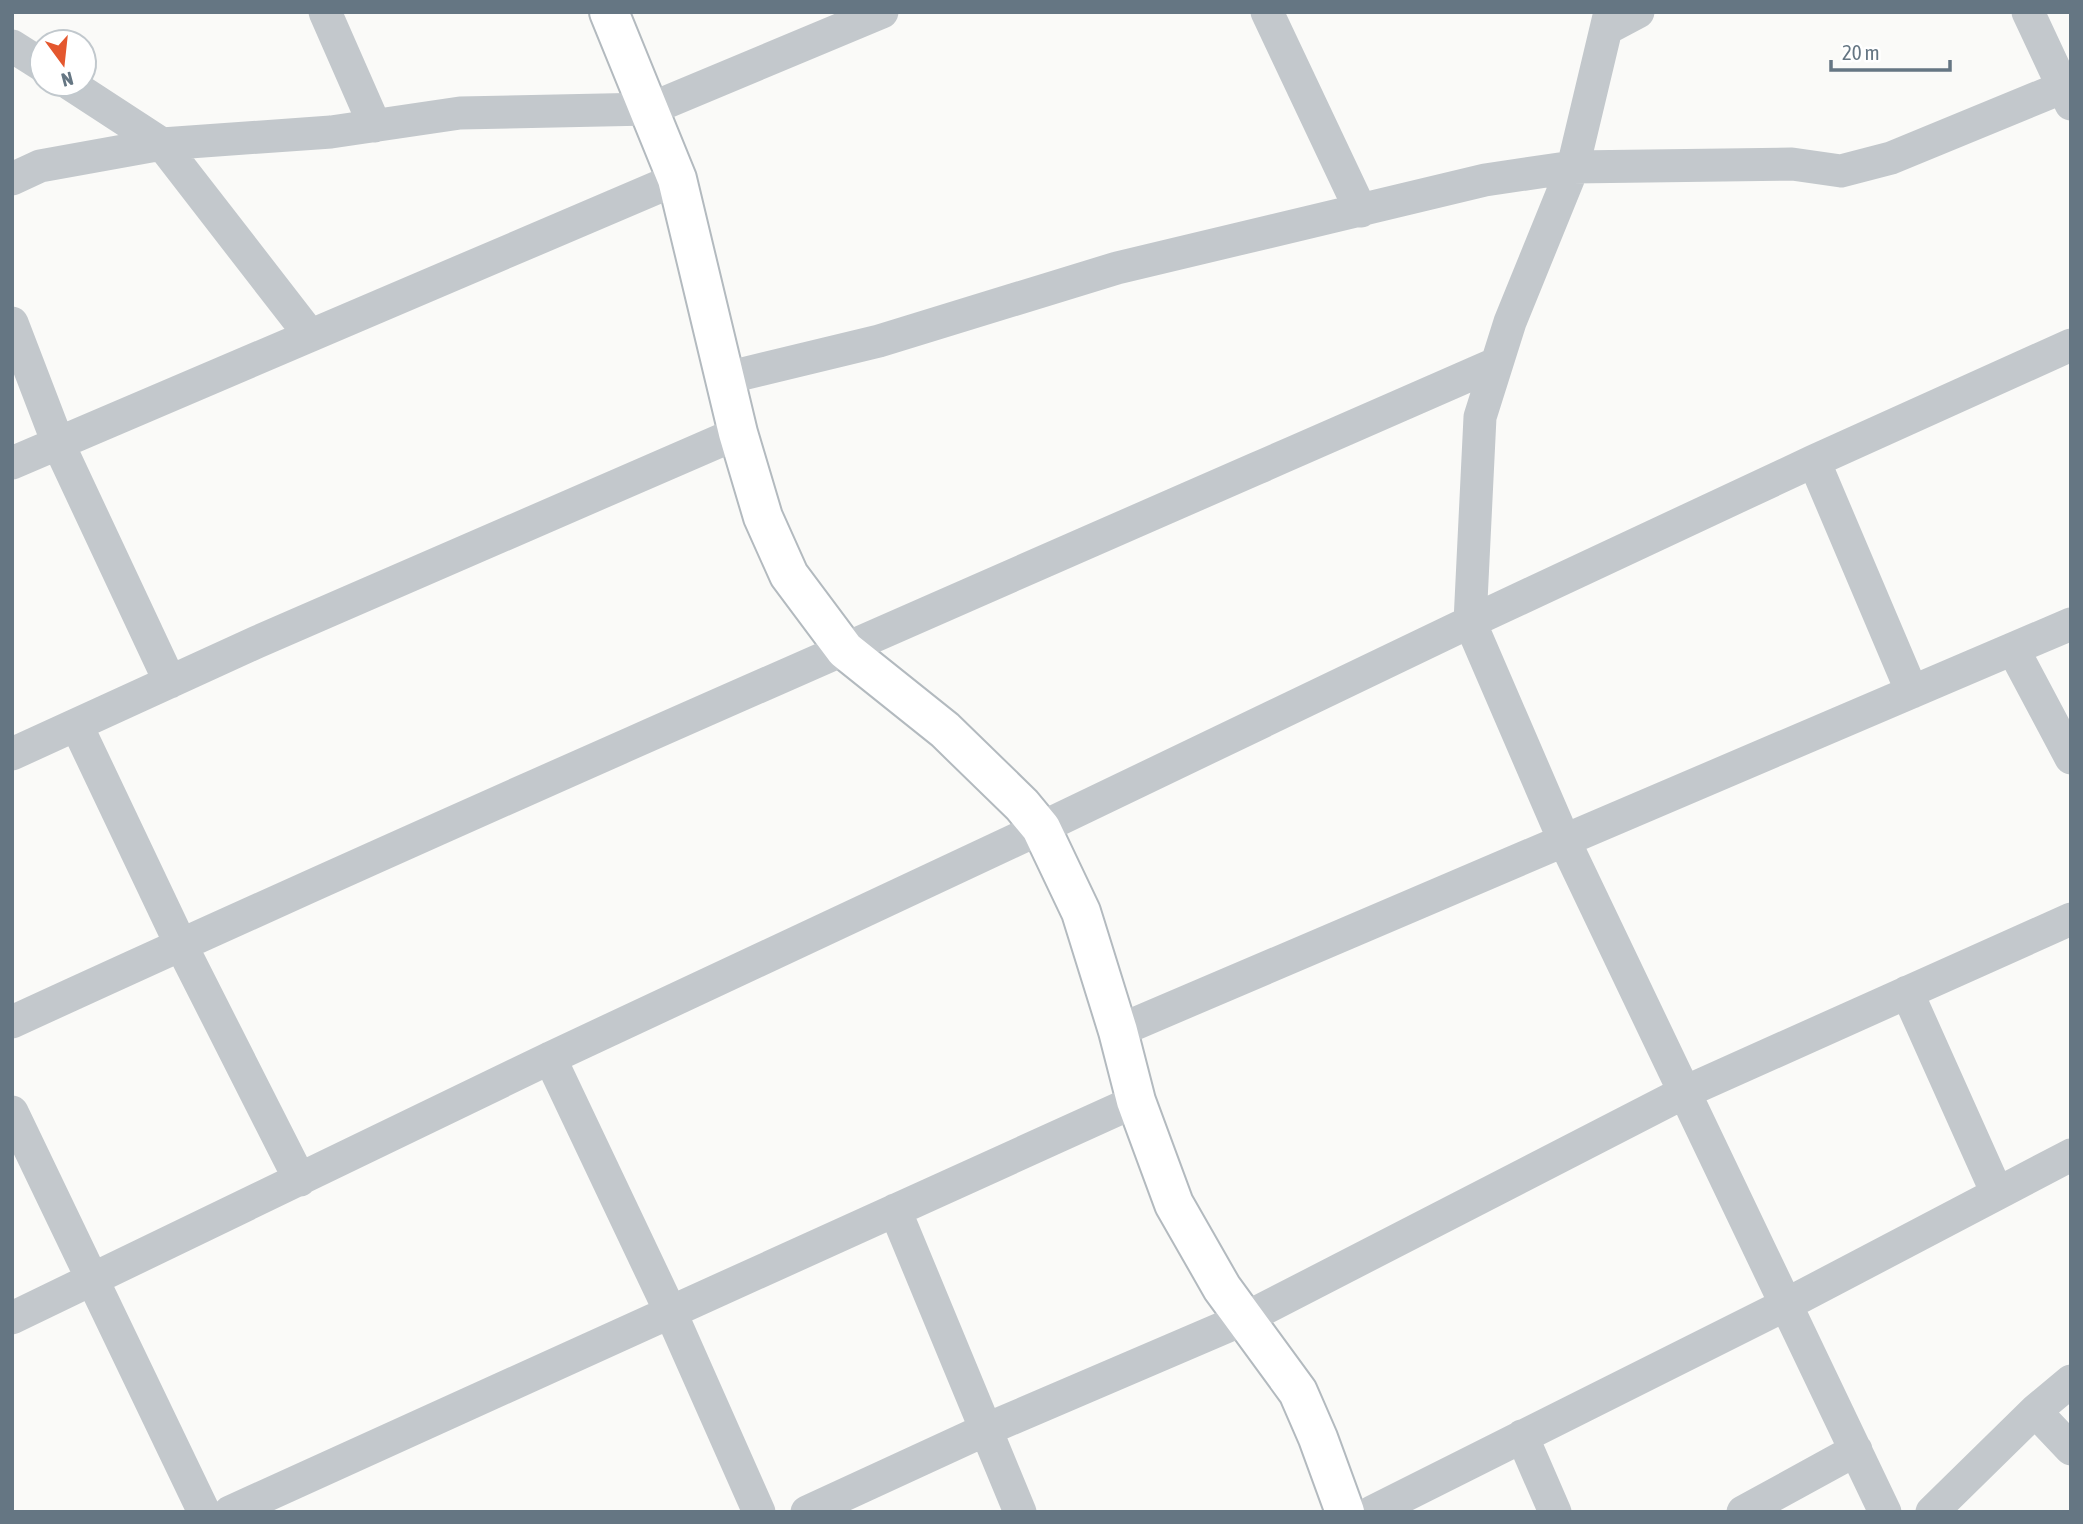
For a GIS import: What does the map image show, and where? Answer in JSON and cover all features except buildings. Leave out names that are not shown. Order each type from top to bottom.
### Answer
[{"type":"street","points":[[325,12],[375,126]]},
{"type":"street","points":[[610,12],[677,179],[738,433],[763,517],[789,575],[845,650],[945,730],[1022,805],[1041,828],[1081,912],[1118,1031],[1136,1101],[1174,1204],[1222,1288],[1298,1392],[1345,1512]]},
{"type":"street","points":[[12,179],[40,166],[162,144],[331,132],[460,113],[650,109],[882,12]]},
{"type":"street","points":[[1267,12],[1362,211]]},
{"type":"street","points":[[1638,12],[1608,21],[1573,167],[1495,364],[1480,417],[1470,622],[1564,841],[1885,1512]]},
{"type":"street","points":[[726,378],[879,341],[1117,268],[1485,180],[1573,167],[1792,164],[1841,171],[1891,158],[2068,92],[2028,12]]},
{"type":"street","points":[[12,46],[28,56]]},
{"type":"street","points":[[91,98],[162,144],[310,335]]},
{"type":"street","points":[[12,463],[677,179]]},
{"type":"street","points":[[12,323],[58,443],[170,682]]},
{"type":"street","points":[[12,1318],[550,1058],[1041,828],[1470,622],[1814,461],[2071,345]]},
{"type":"street","points":[[12,1023],[181,945],[1495,364]]},
{"type":"street","points":[[12,754],[738,433]]},
{"type":"street","points":[[1814,461],[1912,692]]},
{"type":"street","points":[[1118,1031],[2071,624]]},
{"type":"street","points":[[2013,649],[2071,758]]},
{"type":"street","points":[[77,726],[181,945],[300,1180]]},
{"type":"street","points":[[807,1512],[985,1430],[1244,1319],[1685,1092],[2071,919]]},
{"type":"street","points":[[1907,992],[1997,1193]]},
{"type":"street","points":[[550,1058],[670,1311],[759,1512]]},
{"type":"street","points":[[230,1512],[1136,1101]]},
{"type":"street","points":[[12,1112],[204,1512]]},
{"type":"street","points":[[1372,1512],[1787,1304],[2071,1154]]},
{"type":"street","points":[[895,1210],[1020,1512]]},
{"type":"street","points":[[1932,1512],[2035,1411],[2071,1381]]},
{"type":"street","points":[[2035,1411],[2071,1449]]},
{"type":"street","points":[[1522,1436],[1555,1512]]},
{"type":"street","points":[[1743,1512],[1856,1450]]}]
